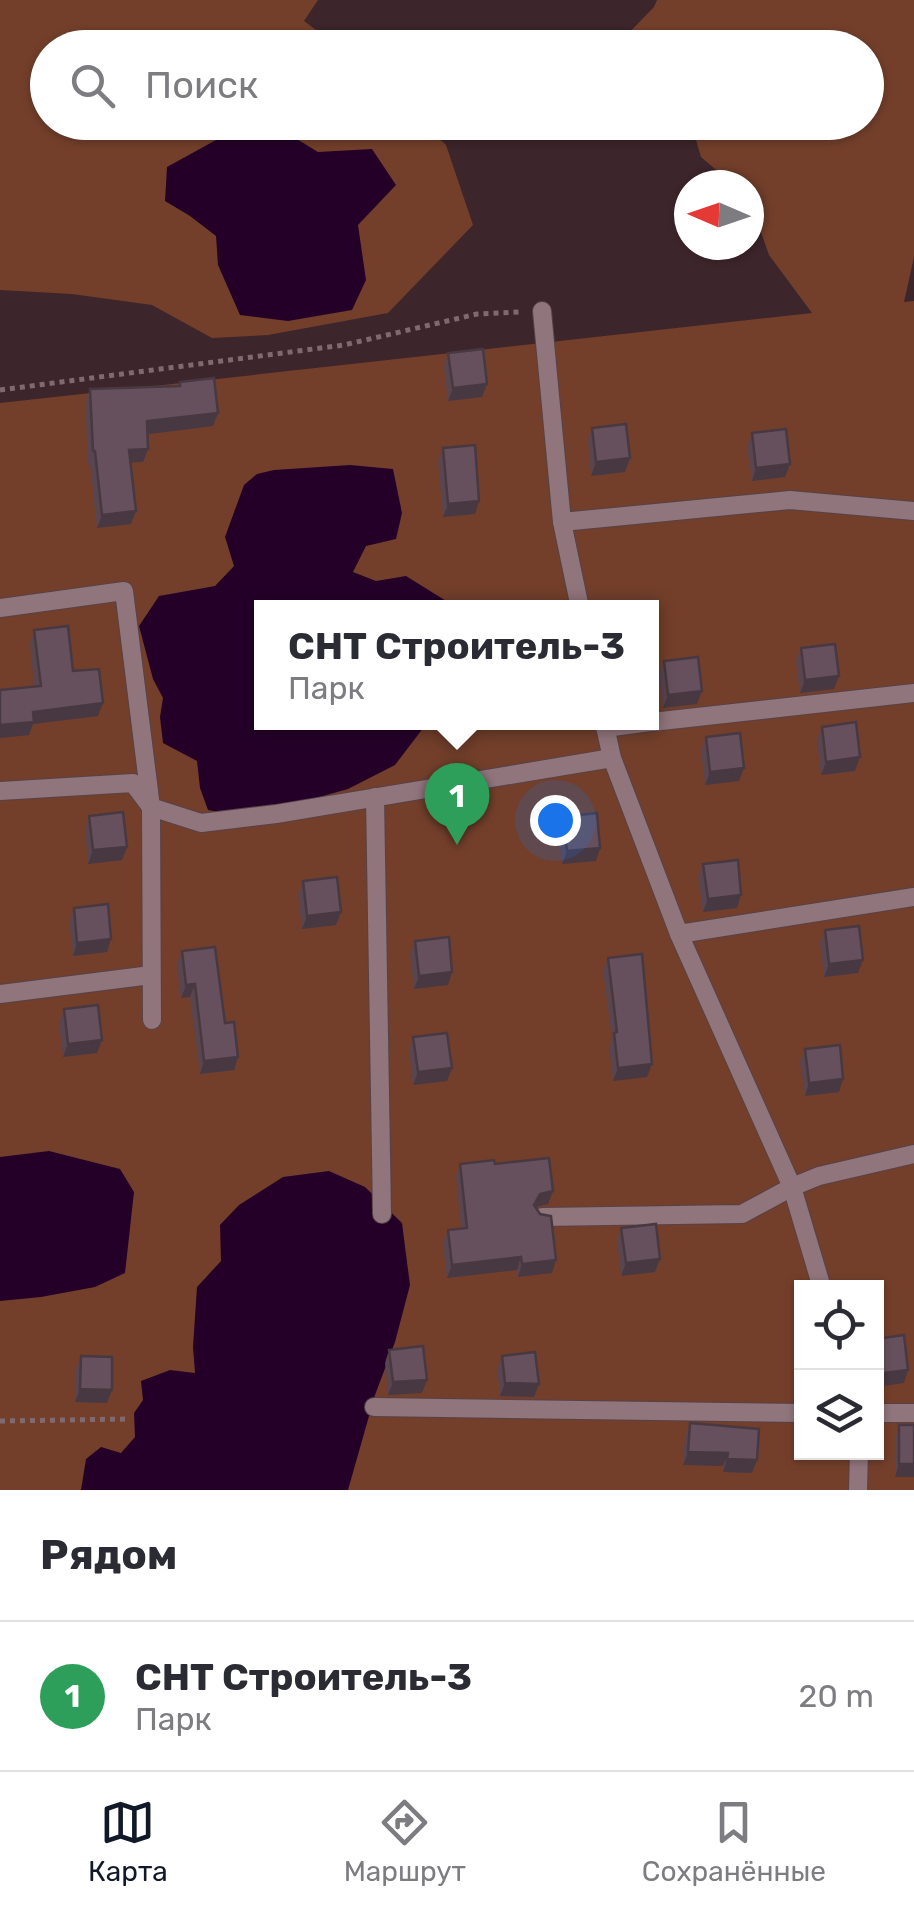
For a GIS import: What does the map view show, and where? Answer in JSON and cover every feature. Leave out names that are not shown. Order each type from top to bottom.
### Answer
[{"type":"lane","points":[[542,311],[562,522],[578,600]]},
{"type":"lane","points":[[562,522],[790,500],[914,511]]},
{"type":"lane","points":[[0,608],[124,591],[151,807],[152,1020]]},
{"type":"lane","points":[[659,721],[914,693]]},
{"type":"lane","points":[[606,730],[612,758],[679,934],[792,1187],[820,1280]]},
{"type":"lane","points":[[0,791],[132,783],[151,807],[201,823],[612,758]]},
{"type":"lane","points":[[374,797],[382,1214]]},
{"type":"lane","points":[[679,934],[914,897]]},
{"type":"lane","points":[[0,994],[151,976]]},
{"type":"lane","points":[[542,1217],[742,1214],[819,1176],[914,1154]]},
{"type":"lane","points":[[374,1407],[794,1413]]},
{"type":"lane","points":[[884,1414],[914,1412]]},
{"type":"lane","points":[[858,1490],[859,1460]]},
{"type":"path","points":[[0,390],[344,345],[477,314],[542,311]]},
{"type":"path","points":[[0,1421],[128,1419]]},
{"type":"shaded area","points":[[0,0],[318,0],[304,21],[316,30],[30,30],[30,140],[441,140],[446,145],[473,225],[388,313],[268,335],[212,338],[152,305],[72,294],[0,290]]},
{"type":"shaded area","points":[[657,0],[914,0],[914,257],[904,302],[914,301],[914,1490],[0,1490],[0,403],[812,313],[769,255],[764,241],[764,170],[716,170],[701,157],[696,140],[884,140],[884,30],[632,30]]},
{"type":"shaded area","points":[[216,140],[298,140],[318,152],[372,149],[396,185],[358,225],[366,280],[352,310],[288,321],[240,315],[218,265],[216,236],[165,201],[167,167]]},
{"type":"shaded area","points":[[350,465],[393,469],[402,513],[396,539],[366,546],[353,572],[376,581],[406,576],[445,600],[254,600],[254,730],[422,730],[395,765],[348,789],[273,810],[224,813],[208,810],[197,761],[163,743],[163,698],[153,679],[139,626],[159,596],[215,586],[234,566],[225,537],[244,485],[257,474]]},
{"type":"shaded area","points":[[49,1151],[120,1169],[134,1192],[125,1273],[95,1287],[0,1301],[0,1157]]},
{"type":"shaded area","points":[[329,1171],[365,1187],[402,1223],[410,1285],[348,1490],[81,1490],[86,1459],[101,1447],[121,1453],[135,1437],[134,1413],[143,1400],[141,1381],[170,1370],[195,1373],[197,1287],[221,1261],[220,1225],[239,1205],[283,1177]]},
{"type":"building","points":[[483,349],[487,384],[453,388],[448,353]]},
{"type":"building","points":[[214,378],[218,413],[147,421],[148,449],[129,450],[136,511],[102,515],[90,389],[180,386],[180,382]]},
{"type":"building","points":[[626,424],[630,458],[596,462],[592,428]]},
{"type":"building","points":[[786,429],[790,464],[756,468],[752,433]]},
{"type":"building","points":[[475,445],[479,501],[448,504],[443,448]]},
{"type":"building","points":[[68,626],[73,671],[99,669],[103,703],[33,712],[34,722],[0,725],[0,690],[41,686],[34,630]]},
{"type":"building","points":[[835,644],[839,676],[805,680],[801,648]]},
{"type":"building","points":[[698,657],[702,691],[668,695],[664,661]]},
{"type":"building","points":[[856,722],[860,757],[826,762],[822,727]]},
{"type":"building","points":[[740,733],[744,768],[710,772],[706,737]]},
{"type":"building","points":[[123,812],[127,847],[93,850],[89,816]]},
{"type":"building","points":[[597,813],[600,848],[567,851],[563,817]]},
{"type":"building","points":[[738,860],[741,895],[708,899],[703,864]]},
{"type":"building","points":[[337,877],[341,912],[307,916],[303,881]]},
{"type":"building","points":[[108,904],[111,939],[77,943],[74,908]]},
{"type":"building","points":[[859,926],[863,960],[829,964],[825,930]]},
{"type":"building","points":[[449,937],[452,972],[419,976],[415,941]]},
{"type":"building","points":[[215,947],[225,1023],[234,1022],[238,1057],[204,1061],[195,984],[186,985],[182,951]]},
{"type":"building","points":[[642,954],[652,1064],[618,1068],[608,958]]},
{"type":"building","points":[[98,1005],[102,1040],[68,1044],[64,1009]]},
{"type":"building","points":[[447,1033],[452,1068],[418,1072],[413,1037]]},
{"type":"building","points":[[840,1045],[843,1079],[809,1083],[805,1049]]},
{"type":"building","points":[[549,1158],[553,1191],[540,1194],[534,1205],[540,1214],[551,1216],[556,1260],[522,1264],[521,1257],[452,1265],[448,1230],[467,1228],[460,1164]]},
{"type":"building","points":[[656,1224],[660,1259],[626,1263],[621,1228]]},
{"type":"building","points":[[904,1335],[908,1370],[884,1373],[884,1338]]},
{"type":"building","points":[[423,1346],[427,1380],[393,1382],[389,1350]]},
{"type":"building","points":[[535,1352],[539,1384],[505,1383],[502,1356]]},
{"type":"building","points":[[81,1356],[112,1357],[112,1390],[80,1389]]},
{"type":"building","points":[[690,1423],[759,1429],[757,1460],[727,1459],[728,1453],[688,1452]]},
{"type":"building","points":[[899,1425],[914,1425],[914,1464],[899,1464]]},
{"type":"place","name":"СНТ Строитель-3","points":[[457,845]]}]
